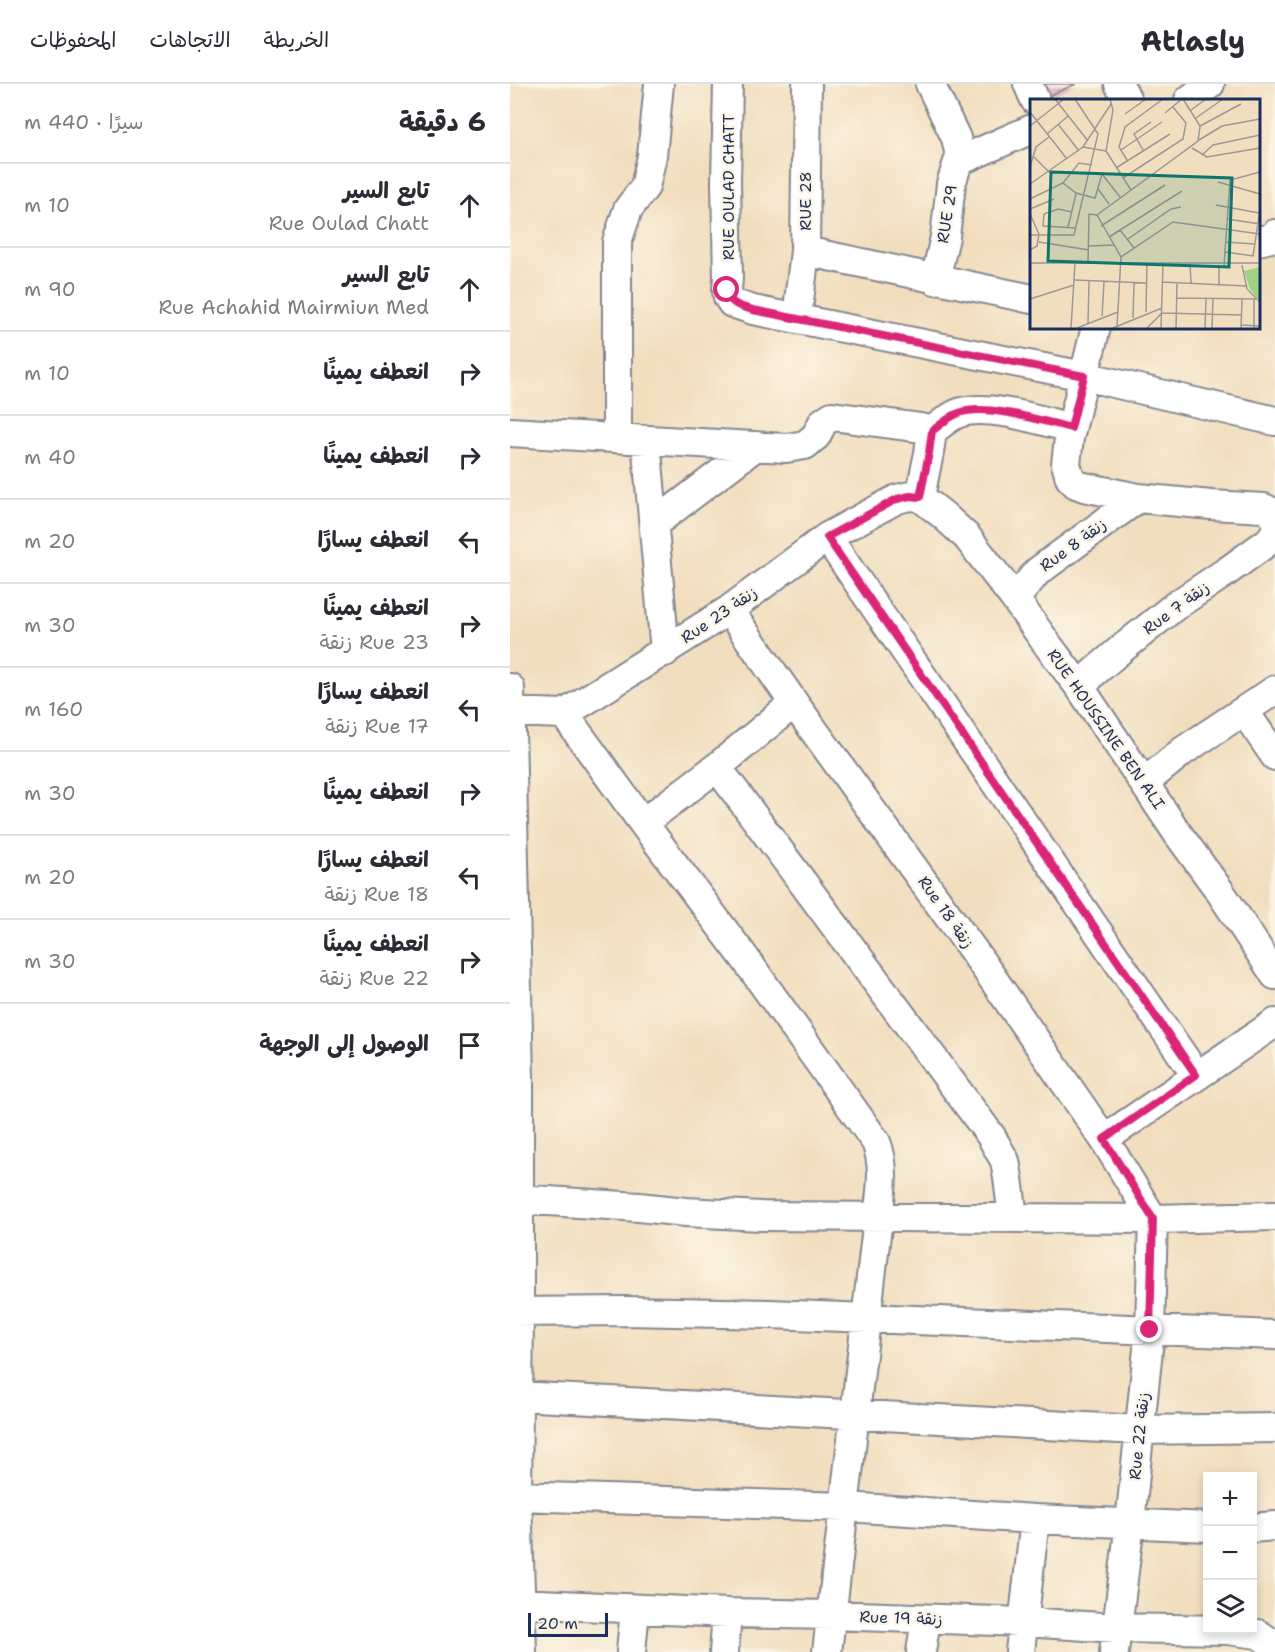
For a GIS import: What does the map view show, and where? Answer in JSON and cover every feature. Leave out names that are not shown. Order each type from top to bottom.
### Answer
[{"type":"street","points":[[617,438],[617,242],[628,209],[645,187],[652,156],[658,84]]},
{"type":"street","name":"RUE OULAD CHATT","points":[[728,84],[726,182],[728,297],[732,303],[753,310],[797,318]]},
{"type":"street","name":"RUE 28","points":[[797,318],[805,251],[807,84]]},
{"type":"street","name":"RUE 29","points":[[930,84],[960,151],[960,161],[951,184],[945,237],[935,280]]},
{"type":"street","points":[[1028,84],[1035,99]]},
{"type":"street","points":[[1119,84],[1126,99]]},
{"type":"street","points":[[1190,99],[1210,84]]},
{"type":"street","points":[[960,161],[1030,130]]},
{"type":"street","points":[[805,251],[1030,299]]},
{"type":"street","points":[[797,318],[1084,376],[1275,421]]},
{"type":"street","points":[[1096,328],[1071,428],[1066,464],[1070,478],[1076,484],[1084,487],[1138,498],[1264,508],[1270,511],[1275,518]]},
{"type":"street","points":[[920,497],[932,431],[958,413],[978,410],[1002,412],[1071,428]]},
{"type":"street","points":[[510,432],[786,448],[805,446],[816,436],[822,422],[832,417],[932,431]]},
{"type":"street","points":[[646,440],[665,651]]},
{"type":"street","points":[[654,524],[756,446]]},
{"type":"street","name":"Rue 23 زنقة","points":[[564,714],[729,610],[827,537],[897,499],[910,496],[920,497]]},
{"type":"street","name":"RUE HOUSSINE BEN ALI","points":[[920,497],[967,537],[1015,599],[1081,689],[1275,975]]},
{"type":"street","name":"Rue 8 زنقة","points":[[1015,599],[1037,572],[1138,498]]},
{"type":"street","name":"Rue 7 زنقة","points":[[1081,689],[1092,674],[1119,651],[1175,606],[1269,541],[1275,533]]},
{"type":"street","points":[[827,537],[1196,1075]]},
{"type":"street","name":"Rue 18 زنقة","points":[[729,610],[975,953],[1104,1139],[1153,1219]]},
{"type":"street","points":[[510,688],[514,1078],[518,1199],[515,1312],[518,1396],[517,1496],[514,1567],[520,1604],[522,1652]]},
{"type":"street","points":[[1144,783],[1183,751],[1275,690]]},
{"type":"street","points":[[643,823],[717,767],[794,703]]},
{"type":"street","points":[[1244,711],[1275,756]]},
{"type":"street","points":[[510,712],[564,714],[744,957],[876,1142],[881,1157],[882,1177],[827,1652]]},
{"type":"street","points":[[717,767],[991,1136],[1005,1161],[1013,1217]]},
{"type":"street","points":[[1104,1139],[1275,1023]]},
{"type":"street","points":[[518,1199],[686,1212],[878,1218],[1153,1219],[1275,1216]]},
{"type":"street","name":"Rue 22 زنقة","points":[[1115,1640],[1150,1330],[1153,1219]]},
{"type":"street","points":[[515,1312],[626,1311],[866,1317],[1275,1335]]},
{"type":"street","points":[[518,1396],[1139,1430],[1275,1428]]},
{"type":"street","points":[[517,1496],[844,1507],[1203,1527]]},
{"type":"street","points":[[1020,1652],[1035,1519]]},
{"type":"street","points":[[1257,1528],[1275,1526]]},
{"type":"street","name":"Rue 19 زنقة","points":[[520,1604],[1024,1622],[1115,1640],[1258,1634],[1270,1642],[1273,1652]]},
{"type":"street","points":[[631,1652],[635,1609]]},
{"type":"street","points":[[724,1652],[727,1613]]},
{"type":"street","points":[[921,1652],[926,1619]]},
{"type":"building","points":[[1043,84],[1076,84],[1048,96]]},
{"type":"route","points":[[727,290],[732,303],[753,310],[1084,376],[1071,428],[1002,412],[978,410],[958,413],[932,431],[920,497],[910,496],[897,499],[827,537],[1196,1075],[1104,1139],[1153,1219],[1150,1330]]}]
